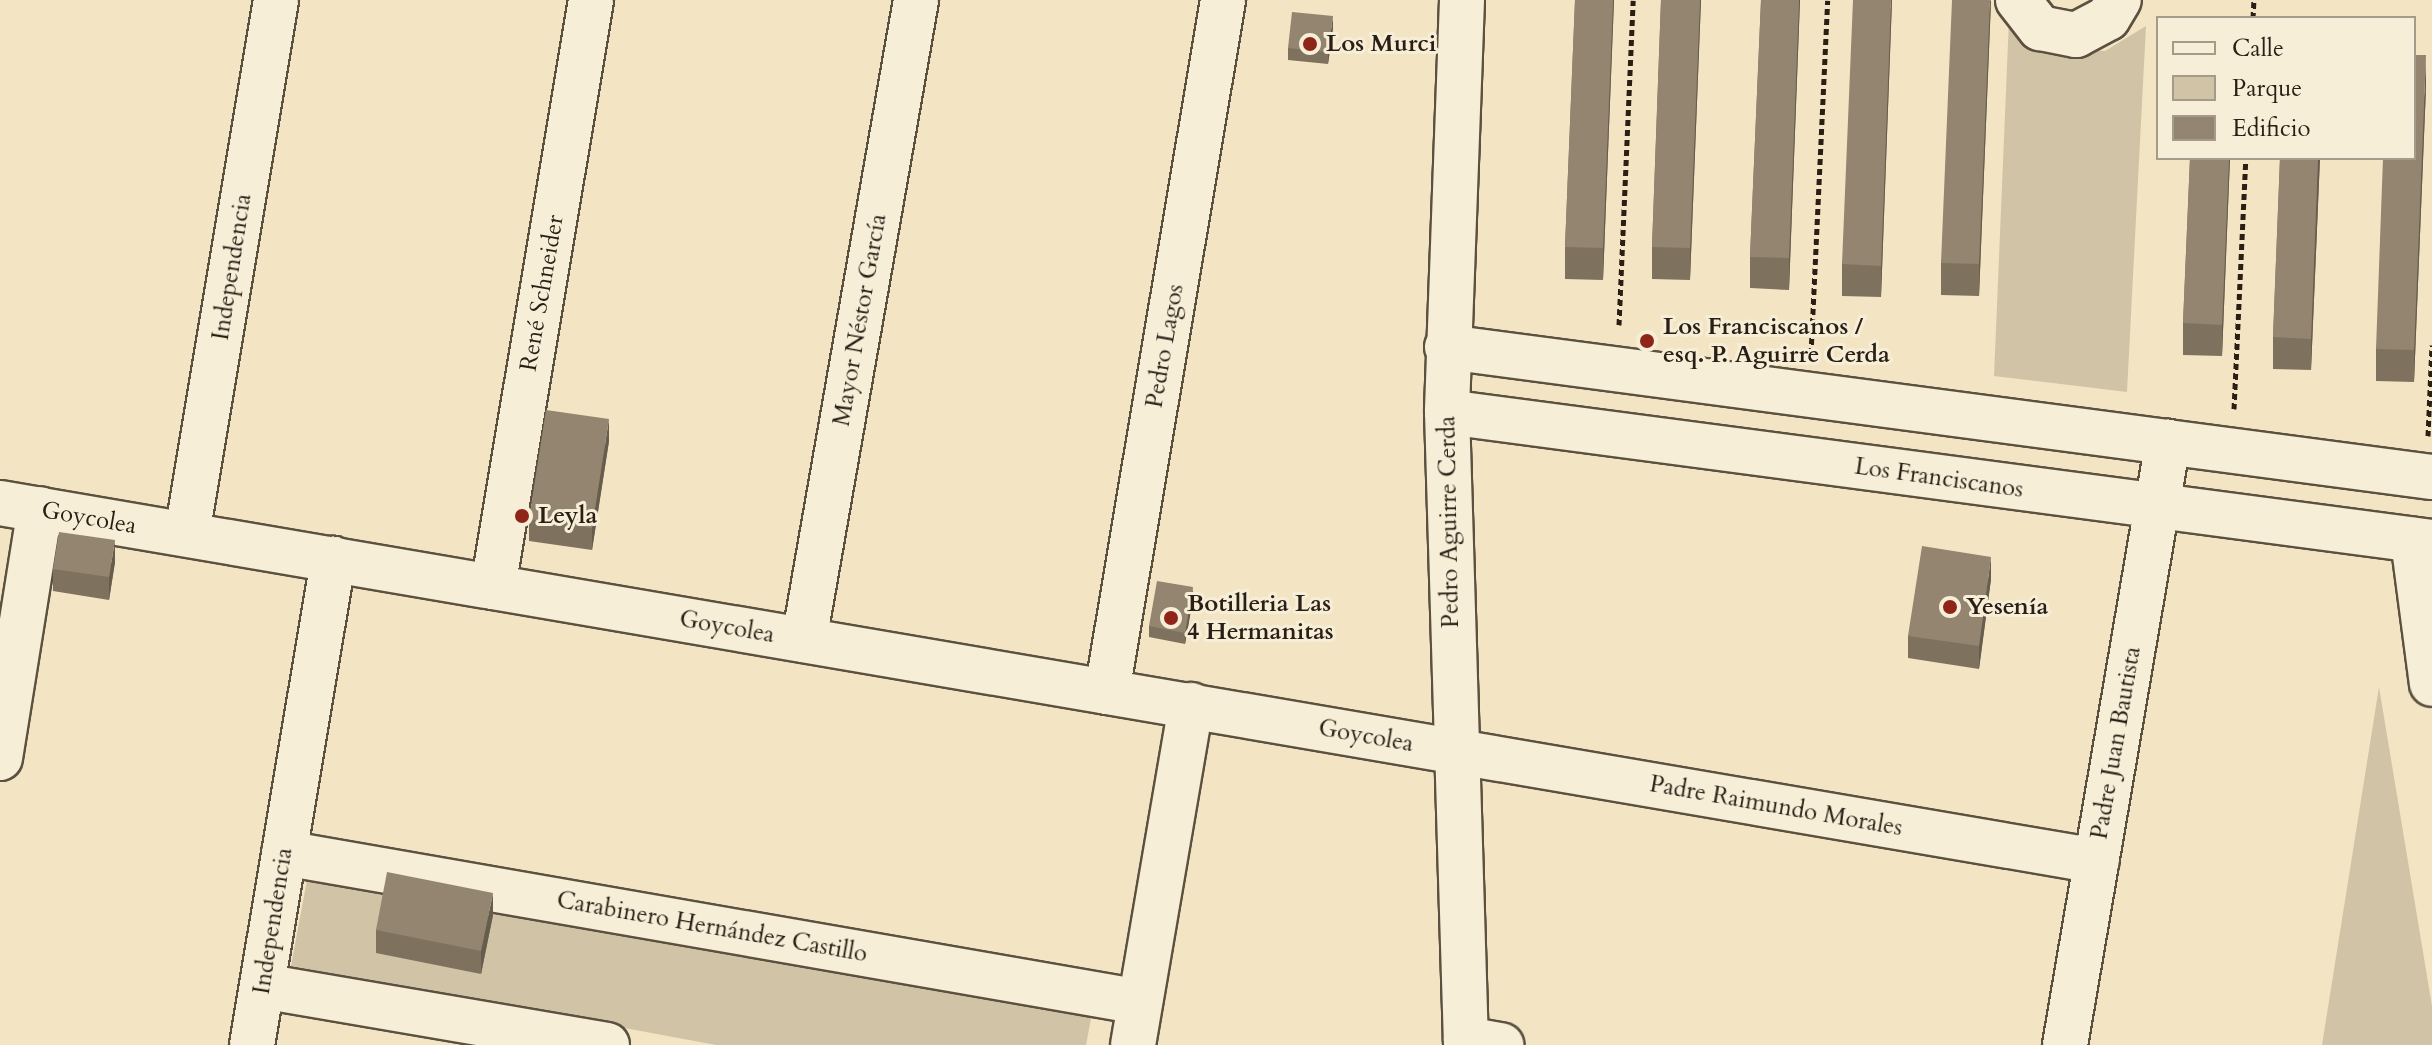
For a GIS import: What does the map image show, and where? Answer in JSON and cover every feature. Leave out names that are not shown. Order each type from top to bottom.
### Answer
[{"type":"street","name":"Independencia","points":[[187,534],[276,0]]},
{"type":"street","name":"René Schneider","points":[[493,587],[591,0]]},
{"type":"street","name":"Mayor Néstor García","points":[[804,640],[916,0]]},
{"type":"street","name":"Pedro Lagos","points":[[1107,692],[1223,0]]},
{"type":"street","name":"Pedro Aguirre Cerda","points":[[1462,0],[1447,412],[1455,751],[1478,1043]]},
{"type":"street","points":[[2018,0],[2040,28],[2076,35],[2101,24],[2119,0]]},
{"type":"street","points":[[1447,347],[2429,476]]},
{"type":"street","name":"Los Franciscanos","points":[[1447,412],[2423,541]]},
{"type":"street","name":"Padre Juan Bautista","points":[[2065,1045],[2168,442]]},
{"type":"street","name":"Goycolea","points":[[20,506],[1455,751]]},
{"type":"street","points":[[0,758],[20,506]]},
{"type":"street","points":[[2423,541],[2432,684]]},
{"type":"street","name":"Independencia","points":[[252,1045],[333,559]]},
{"type":"street","points":[[1133,1045],[1191,705]]},
{"type":"street","name":"Padre Raimundo Morales","points":[[1455,751],[2097,861]]},
{"type":"street","name":"Carabinero Hernández Castillo","points":[[284,853],[1140,1002]]},
{"type":"street","points":[[262,986],[552,1040],[607,1045]]},
{"type":"path","points":[[1617,370],[1633,0]]},
{"type":"path","points":[[1809,395],[1828,0]]},
{"type":"path","points":[[2232,450],[2246,160]]},
{"type":"path","points":[[2429,476],[2432,345]]},
{"type":"green space","points":[[2009,19],[2066,48],[2105,51],[2146,26],[2127,392],[1994,376]]},
{"type":"green space","points":[[2379,687],[2432,1006],[2432,1045],[2322,1045]]},
{"type":"green space","points":[[310,864],[1093,1008],[1086,1045],[716,1045],[291,966]]},
{"type":"building","points":[[1575,0],[1613,0],[1603,248],[1565,247]]},
{"type":"building","points":[[1661,0],[1700,0],[1690,248],[1652,247]]},
{"type":"building","points":[[1761,0],[1799,0],[1789,258],[1750,257]]},
{"type":"building","points":[[1853,0],[1891,0],[1881,266],[1842,264]]},
{"type":"building","points":[[1952,0],[1990,0],[1979,264],[1941,263]]},
{"type":"building","name":"Los Murci","points":[[1292,12],[1333,16],[1328,52],[1288,48]]},
{"type":"building","points":[[2416,55],[2426,55],[2414,350],[2376,349],[2383,160],[2416,160]]},
{"type":"building","points":[[2190,160],[2229,160],[2222,325],[2183,323]]},
{"type":"building","points":[[2280,160],[2318,160],[2311,339],[2273,337]]},
{"type":"building","points":[[546,410],[609,419],[592,528],[529,519]]},
{"type":"building","points":[[59,532],[115,540],[109,577],[53,569]]},
{"type":"building","points":[[1922,546],[1991,557],[1979,646],[1908,636]]},
{"type":"building","name":"Botilleria Las 4 Hermanitas","points":[[1157,581],[1193,587],[1185,633],[1149,626]]},
{"type":"building","points":[[387,872],[493,893],[481,951],[376,930]]},
{"type":"place","name":"Los Murci","points":[[1310,44]]},
{"type":"place","name":"Los Franciscanos / esq. P. Aguirre Cerda","points":[[1647,341]]},
{"type":"place","name":"Leyla","points":[[522,516]]},
{"type":"place","name":"Yesenía","points":[[1950,607]]},
{"type":"place","name":"Botilleria Las 4 Hermanitas","points":[[1171,618]]}]
